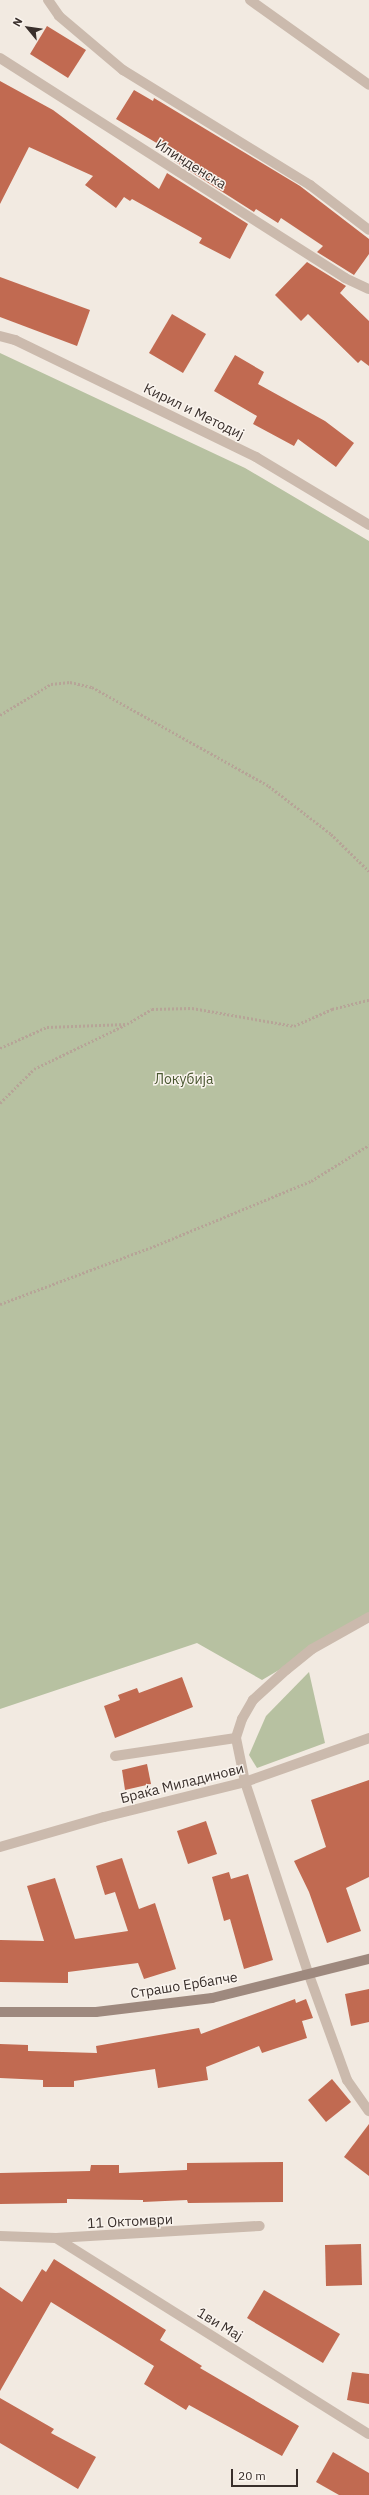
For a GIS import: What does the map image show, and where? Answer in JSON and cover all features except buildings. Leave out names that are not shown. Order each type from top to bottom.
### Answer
[{"type":"main road","name":"Страшо Ербапче","points":[[0,2012],[96,2012],[212,1998],[309,1976],[369,1959]]},
{"type":"street","points":[[48,0],[59,16],[123,70],[310,185],[369,230]]},
{"type":"street","points":[[250,0],[369,84]]},
{"type":"street","name":"Илинденска","points":[[0,58],[345,278],[369,289]]},
{"type":"street","name":"Кирил и Методиј","points":[[0,336],[15,340],[256,457],[369,525]]},
{"type":"street","points":[[369,1616],[312,1649],[253,1700],[242,1719],[236,1738],[245,1782],[309,1976],[347,2080],[369,2111]]},
{"type":"street","points":[[115,1756],[236,1738]]},
{"type":"street","name":"Браќа Миладинови","points":[[0,1847],[104,1817],[245,1782],[369,1738]]},
{"type":"street","name":"11 Октомври","points":[[0,2236],[56,2238],[260,2226]]},
{"type":"street","name":"1ви Мај","points":[[56,2238],[369,2434]]},
{"type":"path","points":[[0,715],[51,684],[70,682],[92,687],[269,786],[331,834],[369,871]]},
{"type":"path","points":[[0,1103],[34,1069],[127,1024],[152,1009],[192,1008],[294,1026],[332,1009],[369,1000]]},
{"type":"path","points":[[0,1048],[47,1027],[127,1024]]},
{"type":"path","points":[[0,1304],[157,1245],[311,1181],[369,1145]]},
{"type":"green space","name":"Локубија","points":[[0,353],[245,468],[369,541],[369,1617],[262,1680],[197,1643],[0,1709]]},
{"type":"green space","points":[[309,1672],[325,1743],[257,1768],[249,1755],[266,1716]]}]
